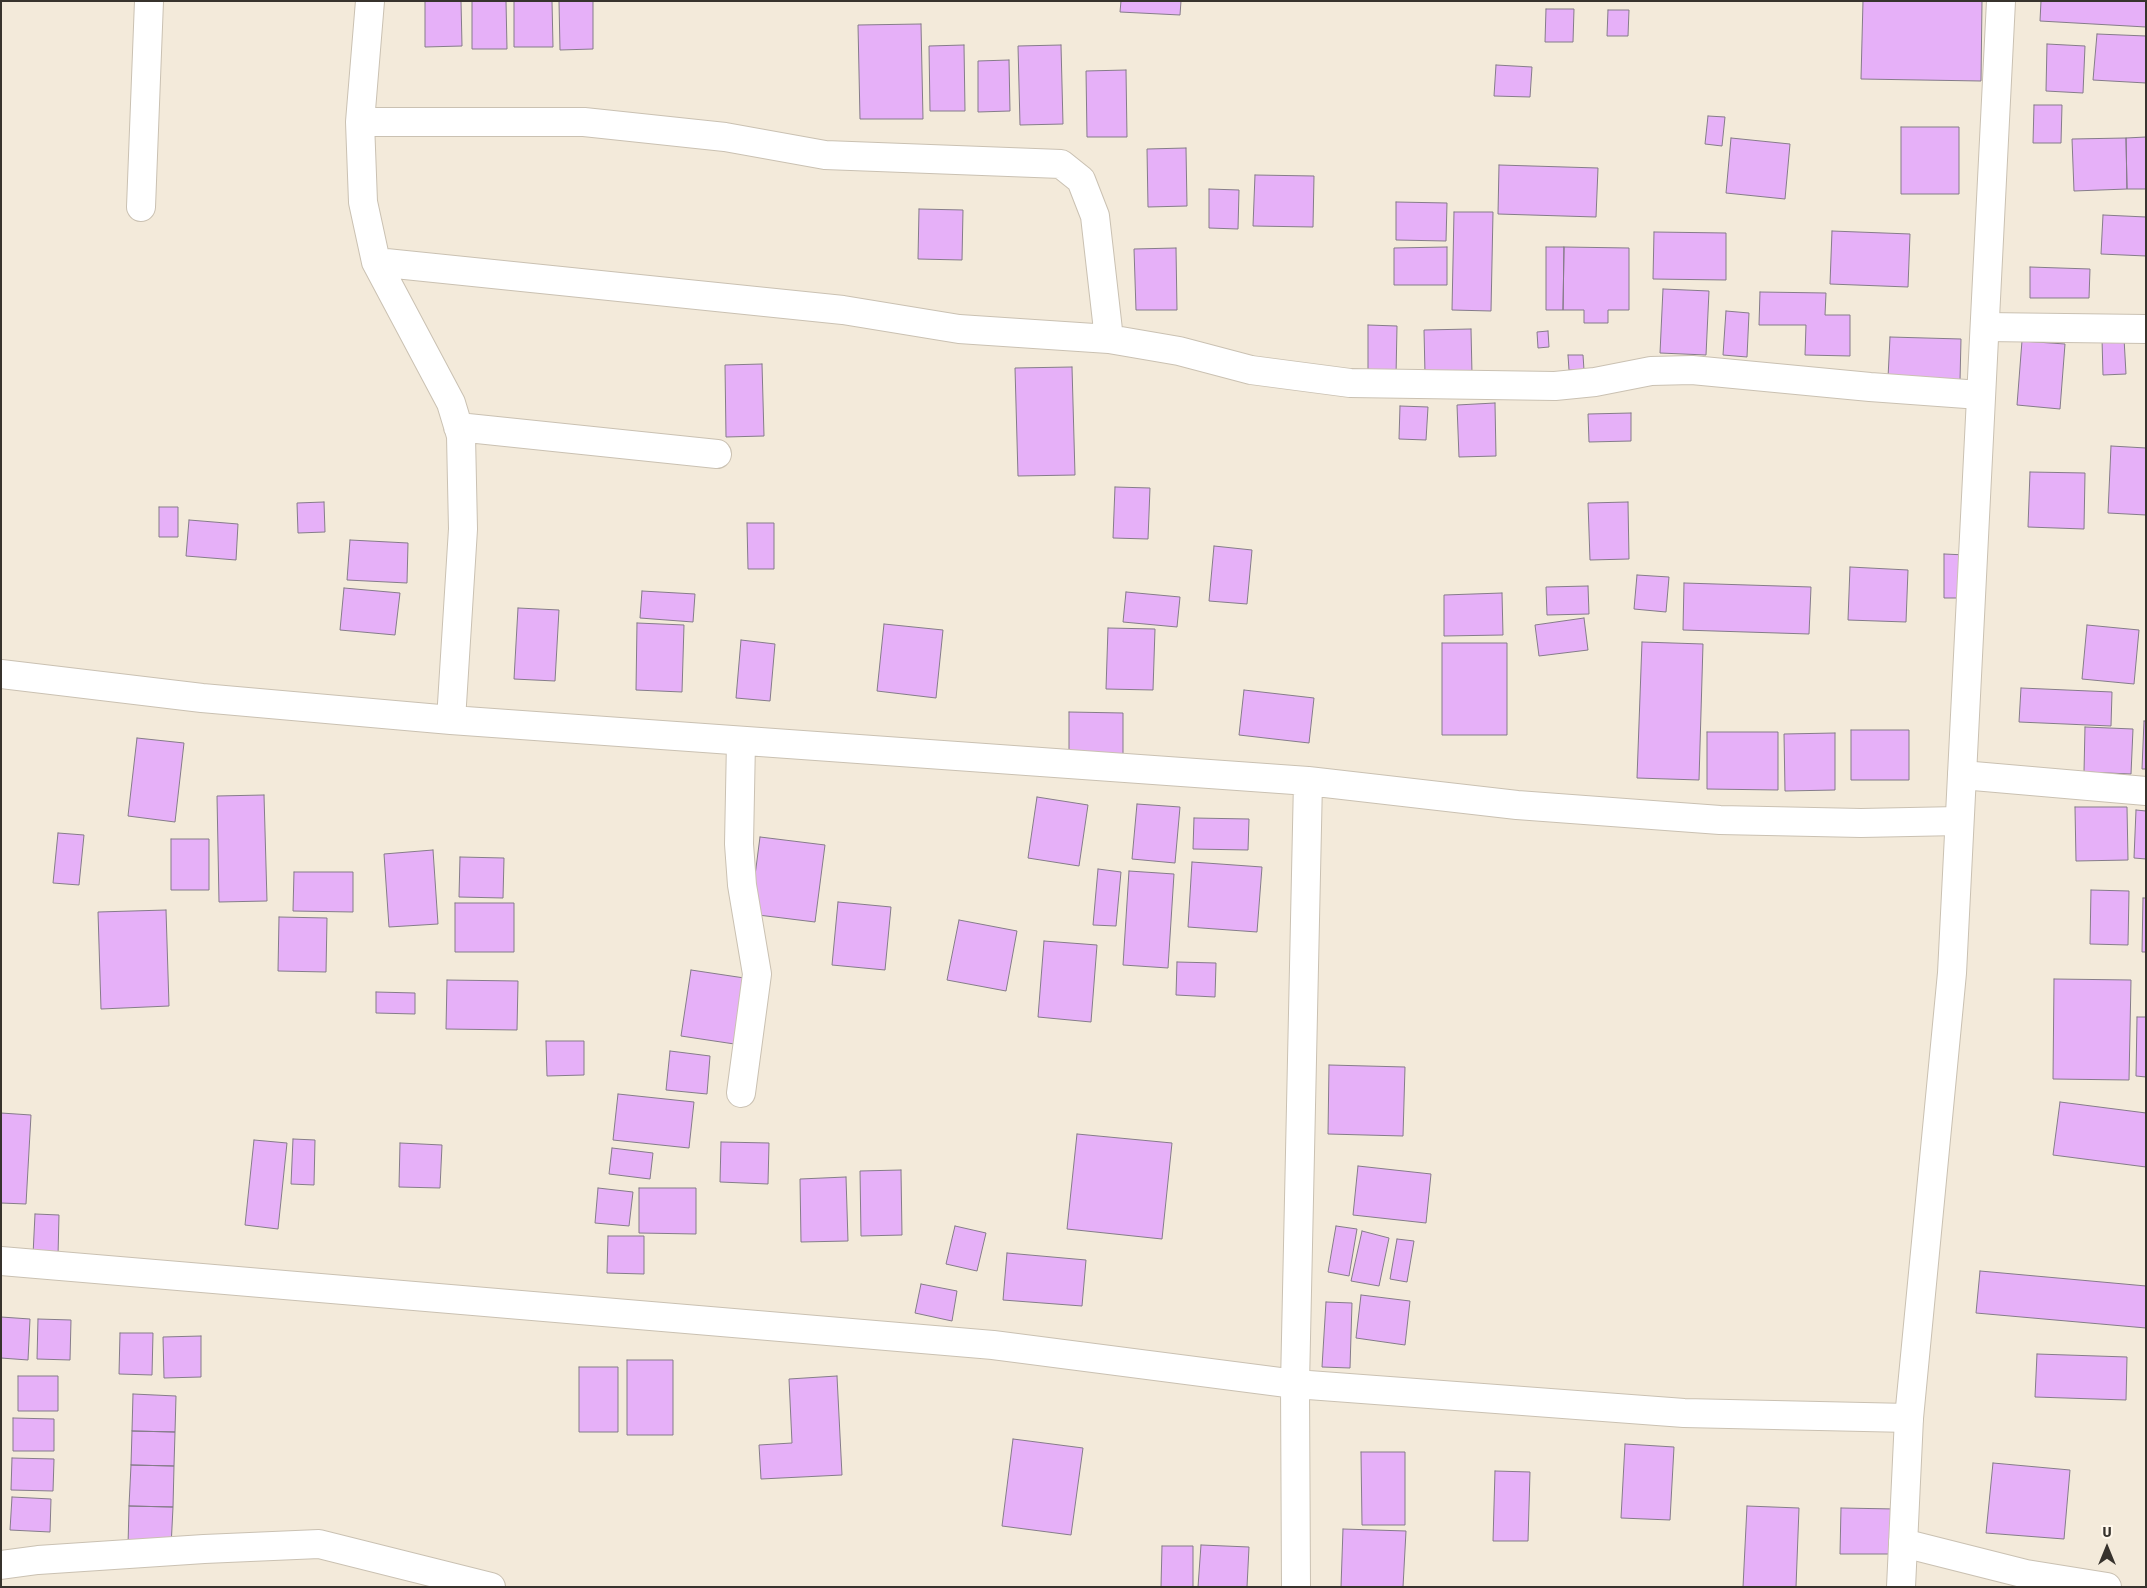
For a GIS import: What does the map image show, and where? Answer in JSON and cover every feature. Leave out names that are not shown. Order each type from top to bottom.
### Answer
[{"type":"street","points":[[141,207],[149,1]]},
{"type":"street","points":[[370,1],[360,122],[363,202],[376,262],[450,403],[461,436],[464,529],[451,720]]},
{"type":"street","points":[[1901,1587],[1909,1418],[1952,973],[2001,1]]},
{"type":"street","points":[[360,122],[584,122],[725,136],[825,155],[1061,164],[1081,180],[1095,216],[1109,339]]},
{"type":"street","points":[[376,262],[844,310],[959,329],[1109,339],[1180,351],[1251,370],[1350,383],[1555,386],[1595,382],[1651,371],[1692,370],[1870,387],[1980,395]]},
{"type":"street","points":[[1984,327],[2146,329]]},
{"type":"street","points":[[458,427],[717,454]]},
{"type":"street","points":[[1,674],[202,698],[451,720],[1308,781],[1517,805],[1720,820],[1861,823],[1959,821]]},
{"type":"street","points":[[741,741],[740,844],[742,885],[757,974],[741,1093]]},
{"type":"street","points":[[1962,775],[2146,791]]},
{"type":"street","points":[[1296,1587],[1295,1384],[1308,781]]},
{"type":"street","points":[[1,1262],[993,1345],[1295,1384],[1684,1413],[1909,1418]]},
{"type":"street","points":[[1903,1543],[2026,1574],[2107,1587]]},
{"type":"street","points":[[1,1565],[38,1560],[319,1544],[491,1587]]},
{"type":"building","points":[[425,1],[461,1],[462,46],[425,47]]},
{"type":"building","points":[[472,1],[506,1],[507,49],[472,49]]},
{"type":"building","points":[[514,1],[552,1],[553,47],[514,47]]},
{"type":"building","points":[[559,1],[593,1],[593,49],[560,50]]},
{"type":"building","points":[[1121,1],[1181,1],[1180,15],[1120,12]]},
{"type":"building","points":[[1863,1],[1982,1],[1981,81],[1861,79]]},
{"type":"building","points":[[2041,1],[2146,1],[2146,27],[2040,21]]},
{"type":"building","points":[[1546,9],[1574,9],[1573,42],[1545,42]]},
{"type":"building","points":[[1608,10],[1629,10],[1628,36],[1607,36]]},
{"type":"building","points":[[921,24],[923,119],[860,119],[858,25]]},
{"type":"building","points":[[2097,34],[2146,36],[2146,83],[2093,80]]},
{"type":"building","points":[[2047,44],[2085,46],[2083,93],[2046,91]]},
{"type":"building","points":[[964,45],[965,111],[930,111],[929,46]]},
{"type":"building","points":[[1061,45],[1063,124],[1020,125],[1018,46]]},
{"type":"building","points":[[1009,60],[1010,111],[978,112],[978,61]]},
{"type":"building","points":[[1496,65],[1532,67],[1530,97],[1494,96]]},
{"type":"building","points":[[1126,70],[1127,137],[1087,137],[1086,71]]},
{"type":"building","points":[[2034,105],[2062,105],[2061,143],[2033,143]]},
{"type":"building","points":[[1708,116],[1725,117],[1722,146],[1705,144]]},
{"type":"building","points":[[1901,127],[1959,127],[1959,194],[1901,194]]},
{"type":"building","points":[[2146,137],[2146,189],[2127,189],[2126,138]]},
{"type":"building","points":[[1731,138],[1790,144],[1785,199],[1726,193]]},
{"type":"building","points":[[2126,138],[2127,189],[2074,191],[2072,139]]},
{"type":"building","points":[[1186,148],[1187,206],[1148,207],[1147,149]]},
{"type":"building","points":[[1499,165],[1598,168],[1596,217],[1498,214]]},
{"type":"building","points":[[1255,175],[1314,176],[1313,227],[1253,226]]},
{"type":"building","points":[[1209,189],[1239,190],[1238,229],[1209,228]]},
{"type":"building","points":[[1396,202],[1447,203],[1446,241],[1396,240]]},
{"type":"building","points":[[919,209],[963,210],[962,260],[918,259]]},
{"type":"building","points":[[1454,212],[1493,212],[1491,311],[1452,310]]},
{"type":"building","points":[[2103,215],[2146,217],[2146,256],[2101,254]]},
{"type":"building","points":[[1832,231],[1910,234],[1908,287],[1830,284]]},
{"type":"building","points":[[1654,232],[1726,233],[1726,280],[1653,279]]},
{"type":"building","points":[[1447,247],[1447,285],[1394,285],[1394,248]]},
{"type":"building","points":[[1546,247],[1564,247],[1563,310],[1546,310]]},
{"type":"building","points":[[1564,247],[1629,248],[1629,310],[1608,310],[1608,323],[1584,323],[1584,310],[1563,310]]},
{"type":"building","points":[[1176,248],[1177,310],[1136,310],[1134,249]]},
{"type":"building","points":[[2030,267],[2090,269],[2089,298],[2030,298]]},
{"type":"building","points":[[1663,289],[1709,291],[1706,355],[1660,353]]},
{"type":"building","points":[[1760,292],[1826,293],[1825,315],[1850,315],[1850,356],[1805,355],[1806,325],[1759,325]]},
{"type":"building","points":[[1726,311],[1749,313],[1747,357],[1723,355]]},
{"type":"building","points":[[1368,325],[1397,326],[1396,376],[1368,375]]},
{"type":"building","points":[[1471,329],[1472,374],[1425,374],[1424,330]]},
{"type":"building","points":[[1548,331],[1549,347],[1538,348],[1537,332]]},
{"type":"building","points":[[1890,337],[1961,339],[1960,381],[1888,378]]},
{"type":"building","points":[[2124,338],[2126,374],[2103,375],[2102,339]]},
{"type":"building","points":[[2022,341],[2065,344],[2060,409],[2017,405]]},
{"type":"building","points":[[1568,355],[1583,355],[1584,370],[1569,370]]},
{"type":"building","points":[[762,364],[764,436],[726,437],[725,365]]},
{"type":"building","points":[[1072,367],[1075,475],[1018,476],[1015,368]]},
{"type":"building","points":[[1495,403],[1496,456],[1459,457],[1457,405]]},
{"type":"building","points":[[1400,406],[1428,407],[1426,440],[1399,439]]},
{"type":"building","points":[[1631,413],[1631,441],[1589,442],[1588,414]]},
{"type":"building","points":[[2111,446],[2146,448],[2146,515],[2108,513]]},
{"type":"building","points":[[2030,472],[2085,473],[2084,529],[2028,527]]},
{"type":"building","points":[[1115,487],[1150,488],[1148,539],[1113,538]]},
{"type":"building","points":[[324,502],[325,532],[298,533],[297,503]]},
{"type":"building","points":[[1628,502],[1629,559],[1590,560],[1588,503]]},
{"type":"building","points":[[159,507],[178,507],[178,537],[159,537]]},
{"type":"building","points":[[189,520],[238,524],[236,560],[186,556]]},
{"type":"building","points":[[747,523],[774,523],[774,569],[748,569]]},
{"type":"building","points":[[350,540],[408,543],[407,583],[347,580]]},
{"type":"building","points":[[1214,546],[1252,550],[1247,604],[1209,601]]},
{"type":"building","points":[[1944,554],[1966,555],[1965,598],[1944,598]]},
{"type":"building","points":[[1850,567],[1908,570],[1906,622],[1848,620]]},
{"type":"building","points":[[1637,575],[1669,577],[1666,612],[1634,609]]},
{"type":"building","points":[[1684,583],[1811,587],[1809,634],[1683,630]]},
{"type":"building","points":[[1588,586],[1589,614],[1547,615],[1546,587]]},
{"type":"building","points":[[344,588],[400,593],[395,635],[340,630]]},
{"type":"building","points":[[642,591],[695,594],[693,622],[640,618]]},
{"type":"building","points":[[1126,592],[1180,597],[1177,627],[1123,622]]},
{"type":"building","points":[[1502,593],[1503,635],[1444,636],[1444,595]]},
{"type":"building","points":[[518,608],[559,610],[555,681],[514,679]]},
{"type":"building","points":[[1584,618],[1588,650],[1539,656],[1535,625]]},
{"type":"building","points":[[637,623],[684,625],[682,692],[636,690]]},
{"type":"building","points":[[884,624],[943,630],[936,698],[877,691]]},
{"type":"building","points":[[2087,625],[2139,630],[2134,684],[2082,679]]},
{"type":"building","points":[[1108,628],[1155,629],[1153,690],[1106,689]]},
{"type":"building","points":[[741,640],[775,644],[770,701],[736,698]]},
{"type":"building","points":[[1642,642],[1703,644],[1699,780],[1637,778]]},
{"type":"building","points":[[1442,643],[1507,643],[1507,735],[1442,735]]},
{"type":"building","points":[[2021,688],[2112,692],[2111,726],[2019,722]]},
{"type":"building","points":[[1244,690],[1314,698],[1309,743],[1239,735]]},
{"type":"building","points":[[1069,712],[1123,713],[1123,758],[1069,758]]},
{"type":"building","points":[[2144,721],[2146,721],[2146,769],[2142,769]]},
{"type":"building","points":[[2085,727],[2133,729],[2131,774],[2084,772]]},
{"type":"building","points":[[1851,730],[1909,730],[1909,780],[1851,780]]},
{"type":"building","points":[[1707,732],[1778,732],[1778,790],[1707,789]]},
{"type":"building","points":[[1835,733],[1835,790],[1785,791],[1784,734]]},
{"type":"building","points":[[137,738],[184,743],[175,822],[128,816]]},
{"type":"building","points":[[264,795],[267,901],[219,902],[217,796]]},
{"type":"building","points":[[1037,797],[1088,805],[1079,866],[1028,858]]},
{"type":"building","points":[[1137,804],[1180,807],[1175,863],[1132,859]]},
{"type":"building","points":[[2075,807],[2127,807],[2128,860],[2076,861]]},
{"type":"building","points":[[2136,810],[2146,811],[2146,859],[2134,858]]},
{"type":"building","points":[[1194,818],[1249,819],[1248,850],[1193,849]]},
{"type":"building","points":[[58,833],[84,835],[79,885],[53,883]]},
{"type":"building","points":[[760,837],[825,845],[815,922],[750,914]]},
{"type":"building","points":[[171,839],[209,839],[209,890],[171,890]]},
{"type":"building","points":[[433,850],[438,924],[389,927],[384,854]]},
{"type":"building","points":[[460,857],[504,858],[503,898],[459,897]]},
{"type":"building","points":[[1192,862],[1262,867],[1257,932],[1188,927]]},
{"type":"building","points":[[1098,869],[1121,872],[1116,926],[1093,925]]},
{"type":"building","points":[[1129,871],[1174,874],[1168,968],[1123,965]]},
{"type":"building","points":[[294,872],[353,872],[353,912],[293,911]]},
{"type":"building","points":[[2091,890],[2129,891],[2128,945],[2090,944]]},
{"type":"building","points":[[2143,898],[2146,898],[2146,952],[2142,952]]},
{"type":"building","points":[[838,902],[891,907],[885,970],[832,965]]},
{"type":"building","points":[[455,903],[514,903],[514,952],[455,952]]},
{"type":"building","points":[[166,910],[169,1006],[101,1009],[98,912]]},
{"type":"building","points":[[279,917],[327,918],[326,972],[278,971]]},
{"type":"building","points":[[959,920],[1017,931],[1006,991],[947,980]]},
{"type":"building","points":[[1044,941],[1097,945],[1091,1022],[1038,1017]]},
{"type":"building","points":[[1177,962],[1216,963],[1215,997],[1176,995]]},
{"type":"building","points":[[691,970],[751,979],[741,1045],[681,1036]]},
{"type":"building","points":[[2054,979],[2131,980],[2129,1080],[2053,1079]]},
{"type":"building","points":[[447,980],[518,981],[517,1030],[446,1029]]},
{"type":"building","points":[[376,992],[415,993],[415,1014],[376,1013]]},
{"type":"building","points":[[2137,1017],[2146,1017],[2146,1077],[2136,1076]]},
{"type":"building","points":[[546,1041],[584,1041],[584,1075],[547,1076]]},
{"type":"building","points":[[670,1051],[710,1056],[707,1094],[666,1090]]},
{"type":"building","points":[[1329,1065],[1405,1067],[1403,1136],[1328,1134]]},
{"type":"building","points":[[618,1094],[694,1102],[689,1148],[613,1140]]},
{"type":"building","points":[[2060,1102],[2146,1113],[2146,1167],[2053,1155]]},
{"type":"building","points":[[1,1113],[31,1115],[26,1204],[1,1203]]},
{"type":"building","points":[[1077,1134],[1172,1143],[1162,1239],[1067,1229]]},
{"type":"building","points":[[293,1139],[315,1140],[314,1185],[291,1184]]},
{"type":"building","points":[[254,1140],[287,1143],[278,1229],[245,1225]]},
{"type":"building","points":[[721,1142],[769,1143],[768,1184],[720,1182]]},
{"type":"building","points":[[400,1143],[442,1145],[440,1188],[399,1187]]},
{"type":"building","points":[[612,1148],[653,1153],[650,1179],[609,1174]]},
{"type":"building","points":[[1358,1166],[1431,1174],[1426,1223],[1353,1215]]},
{"type":"building","points":[[901,1170],[902,1235],[861,1236],[860,1171]]},
{"type":"building","points":[[846,1177],[848,1241],[801,1242],[800,1179]]},
{"type":"building","points":[[598,1188],[633,1192],[629,1226],[595,1223]]},
{"type":"building","points":[[639,1188],[696,1188],[696,1234],[639,1233]]},
{"type":"building","points":[[35,1214],[59,1215],[58,1256],[33,1255]]},
{"type":"building","points":[[955,1226],[986,1233],[977,1271],[946,1264]]},
{"type":"building","points":[[1336,1226],[1357,1229],[1349,1276],[1328,1272]]},
{"type":"building","points":[[1362,1231],[1389,1238],[1379,1286],[1351,1281]]},
{"type":"building","points":[[608,1236],[644,1236],[644,1274],[607,1273]]},
{"type":"building","points":[[1397,1239],[1414,1241],[1407,1282],[1390,1279]]},
{"type":"building","points":[[1007,1253],[1086,1260],[1082,1306],[1003,1300]]},
{"type":"building","points":[[1980,1271],[2146,1286],[2146,1328],[1976,1313]]},
{"type":"building","points":[[921,1284],[957,1291],[952,1321],[915,1313]]},
{"type":"building","points":[[1361,1295],[1410,1301],[1405,1345],[1356,1338]]},
{"type":"building","points":[[1326,1302],[1352,1303],[1350,1368],[1322,1367]]},
{"type":"building","points":[[1,1317],[30,1319],[28,1360],[1,1358]]},
{"type":"building","points":[[38,1319],[71,1320],[70,1360],[37,1359]]},
{"type":"building","points":[[120,1333],[153,1333],[152,1375],[119,1374]]},
{"type":"building","points":[[201,1336],[201,1377],[164,1378],[163,1337]]},
{"type":"building","points":[[2037,1354],[2127,1357],[2126,1400],[2035,1397]]},
{"type":"building","points":[[627,1360],[673,1360],[673,1435],[627,1435]]},
{"type":"building","points":[[579,1367],[618,1367],[618,1432],[579,1432]]},
{"type":"building","points":[[18,1376],[58,1376],[58,1411],[18,1411]]},
{"type":"building","points":[[837,1376],[842,1475],[761,1479],[759,1445],[792,1443],[789,1379]]},
{"type":"building","points":[[133,1394],[176,1396],[175,1432],[132,1431]]},
{"type":"building","points":[[13,1418],[54,1419],[54,1451],[13,1451]]},
{"type":"building","points":[[132,1431],[175,1432],[174,1466],[131,1465]]},
{"type":"building","points":[[1013,1439],[1083,1448],[1071,1535],[1002,1526]]},
{"type":"building","points":[[1625,1444],[1674,1447],[1670,1520],[1621,1518]]},
{"type":"building","points":[[1361,1452],[1405,1452],[1405,1525],[1362,1525]]},
{"type":"building","points":[[12,1458],[54,1459],[53,1491],[11,1490]]},
{"type":"building","points":[[1993,1463],[2070,1470],[2064,1539],[1986,1533]]},
{"type":"building","points":[[131,1465],[174,1466],[173,1507],[129,1506]]},
{"type":"building","points":[[1495,1471],[1530,1472],[1528,1541],[1493,1541]]},
{"type":"building","points":[[12,1497],[51,1499],[50,1532],[10,1530]]},
{"type":"building","points":[[129,1506],[173,1507],[171,1547],[128,1546]]},
{"type":"building","points":[[1747,1506],[1799,1508],[1796,1587],[1743,1587]]},
{"type":"building","points":[[1841,1508],[1895,1509],[1895,1554],[1840,1554]]},
{"type":"building","points":[[1343,1529],[1406,1531],[1403,1587],[1341,1587]]},
{"type":"building","points":[[1201,1545],[1249,1547],[1247,1587],[1198,1587]]},
{"type":"building","points":[[1162,1546],[1193,1546],[1193,1587],[1161,1587]]}]
